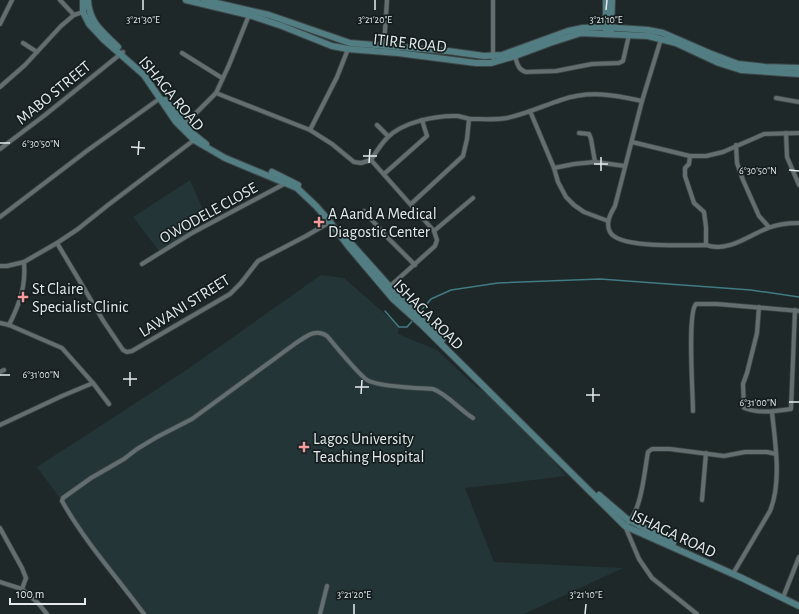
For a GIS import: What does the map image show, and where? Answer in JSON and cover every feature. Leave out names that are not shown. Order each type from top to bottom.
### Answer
[{"type":"main road","points":[[83,0],[83,12]]},
{"type":"main road","name":"ISHAGA ROAD","points":[[88,0],[89,11],[93,22],[121,53],[144,75],[159,99],[183,126],[201,140],[219,151],[289,179],[299,185],[311,196],[404,306],[591,487],[631,521],[734,572],[761,583],[799,604]]},
{"type":"main road","name":"ITIRE ROAD","points":[[186,0],[282,26],[332,46],[348,49],[476,62],[515,56],[574,35],[609,31]]},
{"type":"main road","name":"ITIRE ROAD","points":[[204,0],[276,17],[346,42],[448,51],[493,59],[568,31],[583,28],[609,31]]},
{"type":"main road","points":[[606,0],[609,31]]},
{"type":"main road","points":[[609,31],[612,0]]},
{"type":"main road","name":"ISHAGA ROAD","points":[[83,12],[89,24],[104,40],[145,72],[194,140],[225,158],[297,188],[311,200],[349,247],[388,288]]},
{"type":"main road","points":[[609,31],[648,30],[663,33],[738,64],[799,74]]},
{"type":"main road","points":[[609,31],[648,36],[676,43],[714,61],[741,70],[776,70],[799,68]]},
{"type":"main road","name":"ISHAGA ROAD","points":[[423,324],[625,526],[799,604]]},
{"type":"street","points":[[0,24],[12,0]]},
{"type":"street","points":[[60,0],[74,15]]},
{"type":"street","points":[[384,46],[387,0]]},
{"type":"street","points":[[493,0],[493,59]]},
{"type":"street","points":[[0,87],[10,80],[61,26],[74,15],[83,12]]},
{"type":"street","points":[[183,126],[216,93],[249,16]]},
{"type":"street","points":[[515,56],[519,68],[526,72],[556,71],[587,65],[619,63],[623,61],[625,57],[629,34]]},
{"type":"street","points":[[661,39],[642,101],[615,206],[608,221],[608,229],[612,236],[634,244],[706,245],[711,247],[721,247],[728,246],[769,227],[787,223],[799,223]]},
{"type":"street","points":[[23,42],[37,52]]},
{"type":"street","points":[[310,130],[337,77],[348,49]]},
{"type":"street","name":"MABO STREET","points":[[0,149],[50,111],[121,53]]},
{"type":"street","points":[[182,53],[222,78]]},
{"type":"street","points":[[216,93],[310,130],[332,144],[354,162],[361,163],[371,160],[388,136],[406,126],[422,120],[444,116],[459,116],[469,119],[506,118],[563,99],[594,94],[611,94],[642,101]]},
{"type":"street","points":[[776,98],[799,102]]},
{"type":"street","points":[[0,217],[88,150],[159,99]]},
{"type":"street","points":[[530,111],[554,168],[558,182],[566,197],[584,212],[608,221]]},
{"type":"street","points":[[411,204],[463,156],[467,139],[469,119]]},
{"type":"street","points":[[384,174],[427,136],[422,120]]},
{"type":"street","points":[[377,125],[388,136]]},
{"type":"street","points":[[579,133],[589,134],[595,162]]},
{"type":"street","points":[[786,133],[787,157],[799,185]]},
{"type":"street","points":[[632,142],[690,156],[706,156],[723,152],[764,134],[799,133]]},
{"type":"street","points":[[0,266],[24,262],[57,243],[78,229],[194,140]]},
{"type":"street","points":[[736,145],[737,163],[743,180],[759,216],[769,227]]},
{"type":"street","points":[[690,156],[689,164],[685,168],[685,176],[694,203],[704,212],[706,245]]},
{"type":"street","points":[[371,160],[434,231],[437,240],[435,246],[388,288]]},
{"type":"street","points":[[554,168],[595,162],[625,166]]},
{"type":"street","name":"OWODELE CLOSE","points":[[142,264],[192,233],[286,183]]},
{"type":"street","points":[[434,231],[473,198]]},
{"type":"street","points":[[364,211],[415,265]]},
{"type":"street","name":"LAWANI STREET","points":[[57,243],[104,322],[123,350],[126,352],[132,351],[230,294],[241,283],[258,261],[330,222]]},
{"type":"street","points":[[9,325],[24,285],[24,262]]},
{"type":"street","points":[[693,411],[691,359],[694,306],[699,303],[759,307],[797,310],[791,409],[772,412],[756,411],[744,408],[743,384],[748,373],[757,333],[759,307]]},
{"type":"street","points":[[0,323],[9,325],[62,348],[93,383],[109,404]]},
{"type":"street","points":[[144,614],[73,519],[62,501],[63,498],[91,478],[124,459],[137,449],[192,419],[301,340],[317,332],[322,332],[356,370],[369,381],[385,385],[438,390],[457,407],[473,418]]},
{"type":"street","points":[[0,426],[62,396],[93,383]]},
{"type":"street","points":[[734,572],[774,502],[776,454],[772,412]]},
{"type":"street","points":[[697,614],[652,578],[639,559],[625,526],[631,521],[642,488],[648,452],[652,449],[670,449],[724,456],[745,452],[767,452],[776,454]]},
{"type":"street","points":[[702,500],[706,453]]},
{"type":"street","points":[[0,528],[26,578],[22,590]]},
{"type":"street","points":[[784,595],[799,557]]},
{"type":"street","points":[[0,582],[22,590],[38,603],[47,614]]},
{"type":"street","points":[[320,614],[327,586]]},
{"type":"shaded area","points":[[190,180],[207,219],[160,252],[133,217]]},
{"type":"shaded area","name":"Lagos University Teaching Hospital","points":[[321,275],[344,278],[399,327],[398,334],[437,350],[473,384],[488,395],[544,450],[566,476],[465,488],[494,562],[623,568],[524,614],[145,614],[37,467],[185,371]]},
{"type":"waterway","points":[[419,313],[431,299],[451,290],[498,283],[600,279],[751,290],[799,297]]},
{"type":"waterway","points":[[385,311],[399,327],[407,327],[414,319]]},
{"type":"place","name":"A Aand A Medical Diagostic Center","points":[[319,222]]},
{"type":"place","name":"St Claire Specialist Clinic","points":[[23,297]]},
{"type":"place","name":"Lagos University Teaching Hospital","points":[[304,447]]}]
